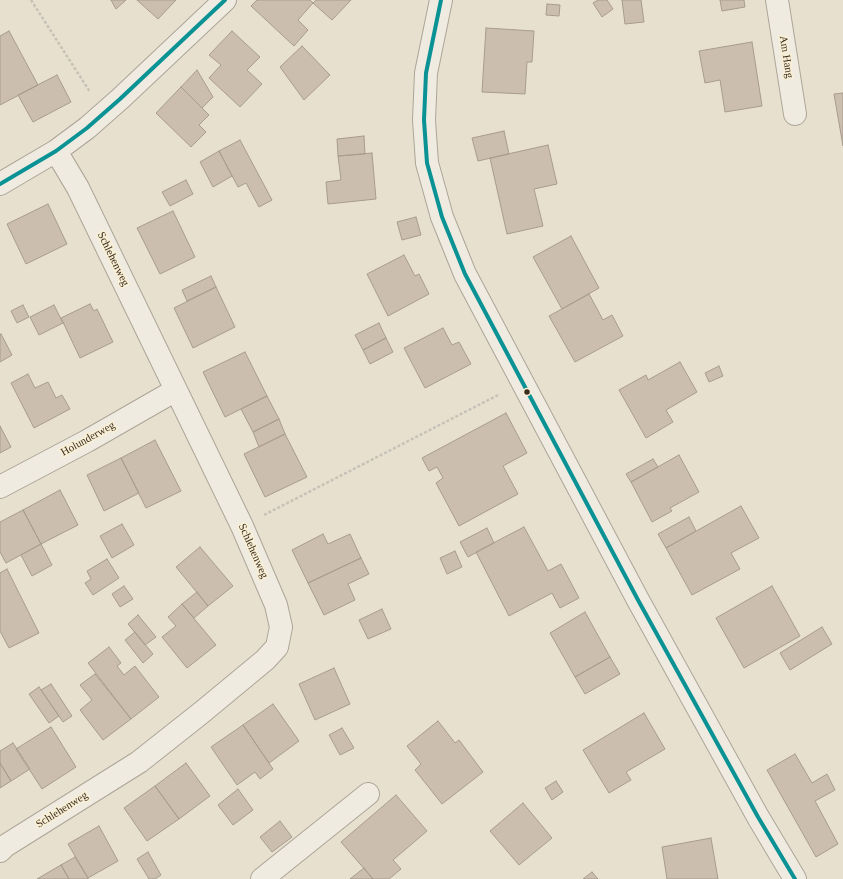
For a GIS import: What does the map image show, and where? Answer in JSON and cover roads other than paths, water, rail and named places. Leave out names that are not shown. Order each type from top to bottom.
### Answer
[{"type":"street","points":[[0,184],[56,151],[87,128],[224,0]]},
{"type":"street","points":[[441,0],[426,73],[424,120],[427,163],[442,217],[465,274],[522,383],[638,600],[754,810],[794,879]]},
{"type":"street","name":"Am Hang","points":[[777,0],[795,114]]},
{"type":"street","name":"Schlehenweg","points":[[0,851],[5,846],[139,762],[207,708],[266,660],[278,647],[281,627],[276,605],[242,526],[78,188],[56,151]]},
{"type":"street","name":"Holunderweg","points":[[0,487],[176,390]]},
{"type":"street","points":[[262,879],[368,794]]}]
